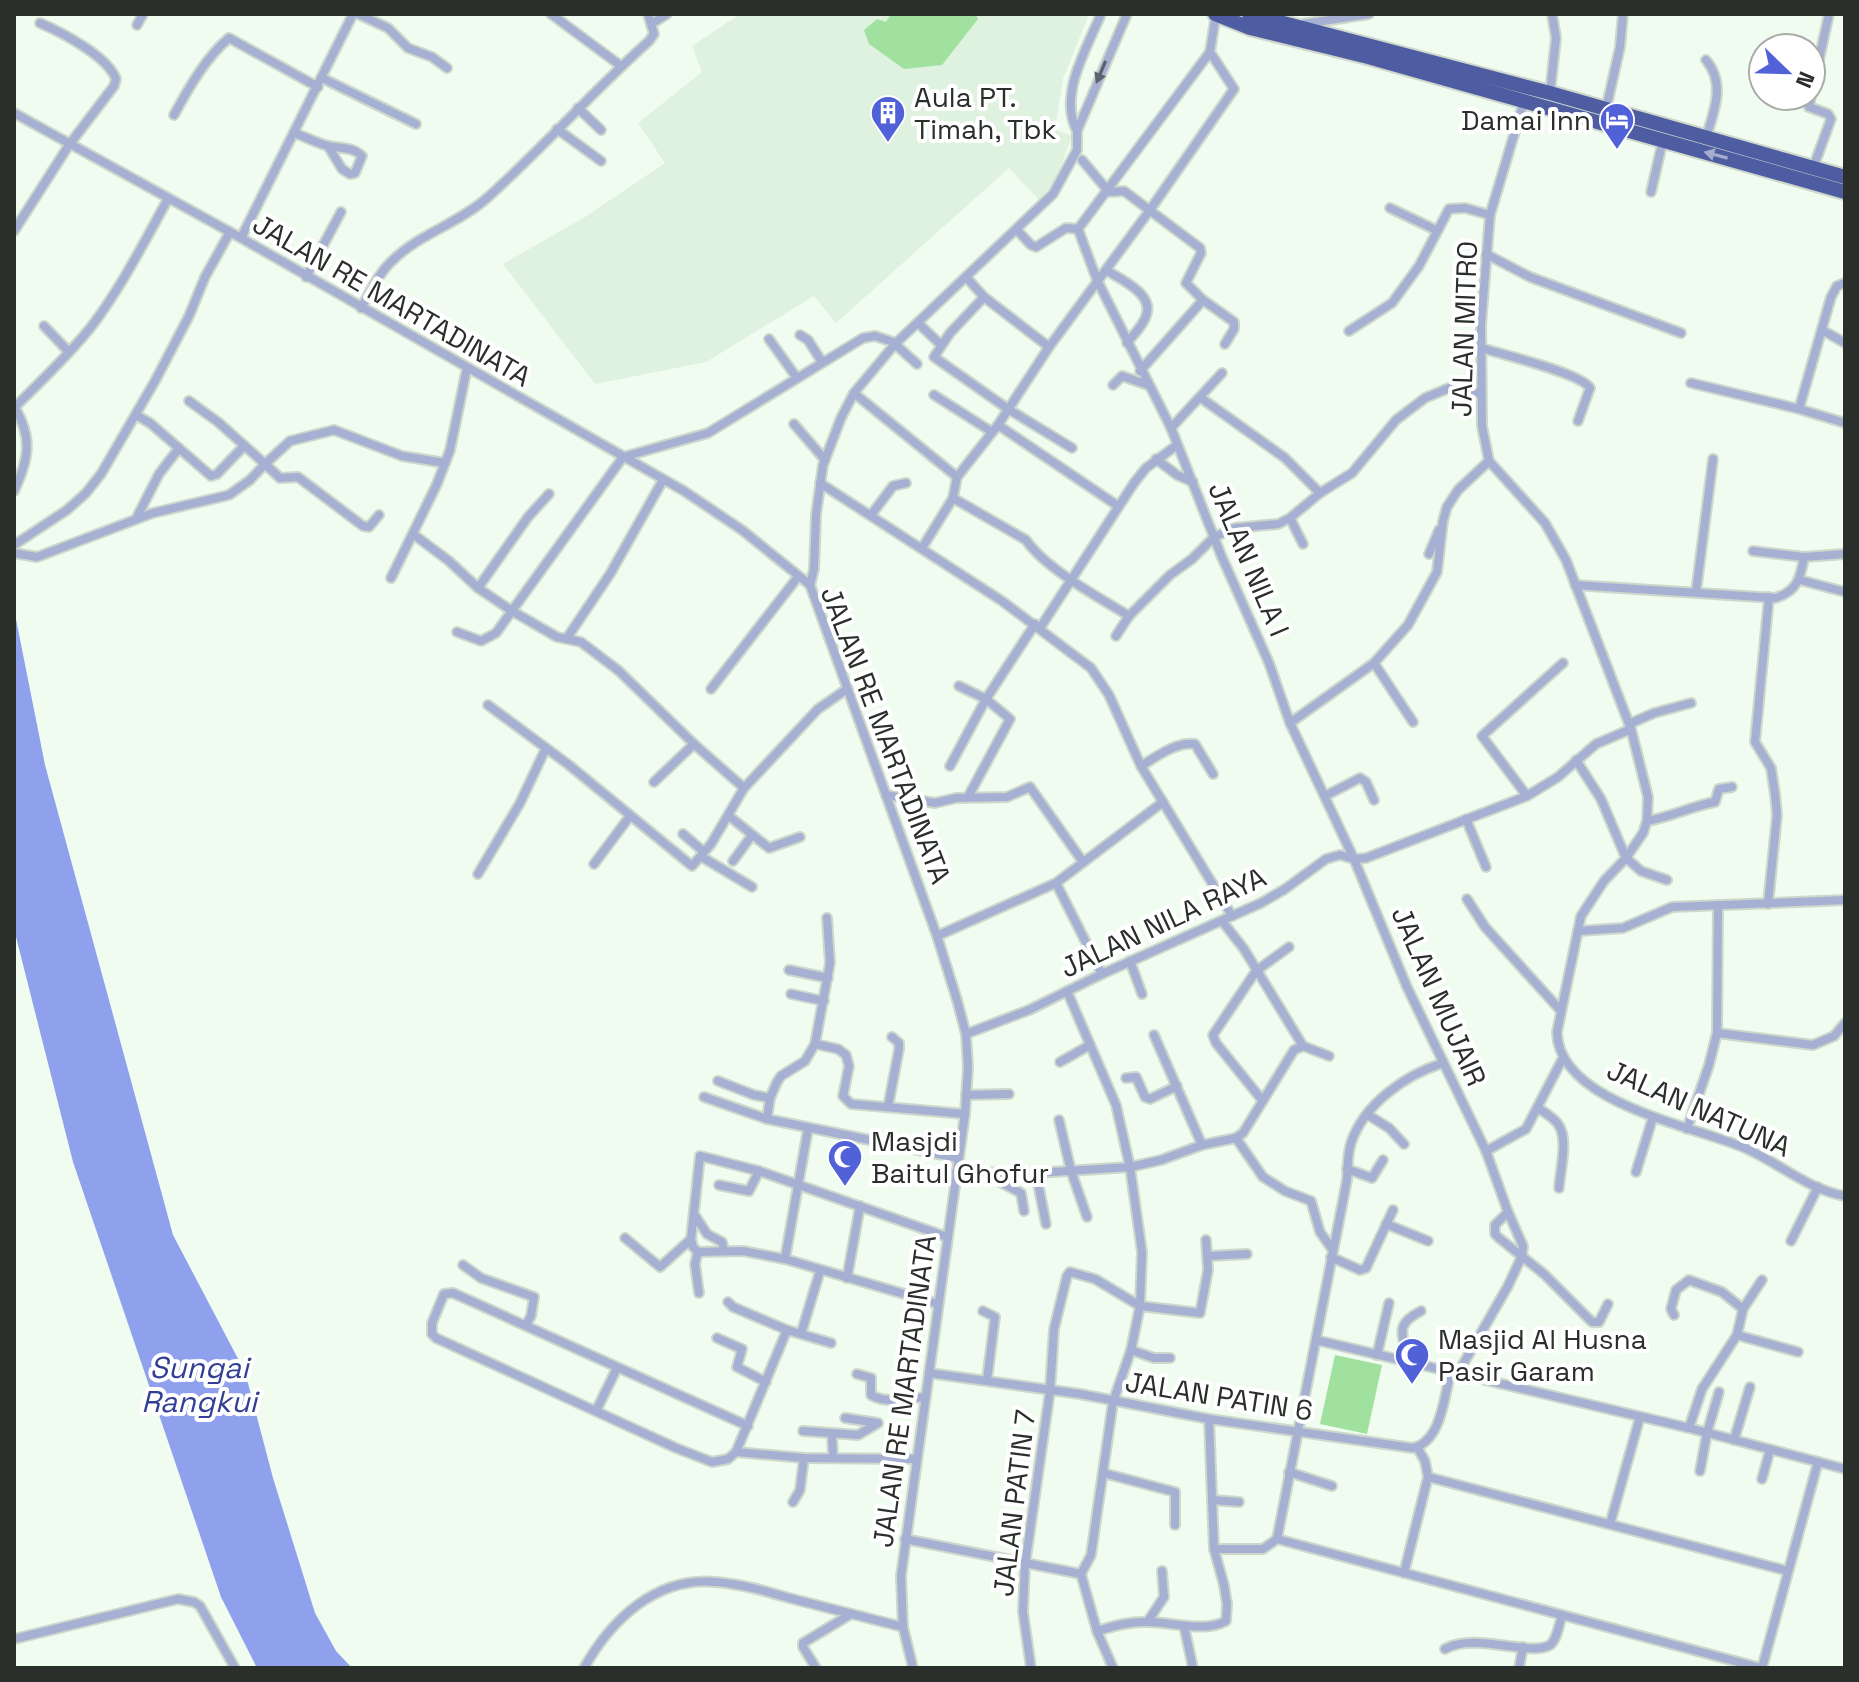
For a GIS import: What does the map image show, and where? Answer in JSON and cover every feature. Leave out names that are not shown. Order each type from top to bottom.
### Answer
[{"type":"highway","points":[[1215,14],[1295,26],[1526,94],[1663,140],[1845,192]]},
{"type":"highway","points":[[1255,21],[1526,94],[1550,93],[1845,177]]},
{"type":"street","points":[[137,25],[143,14]]},
{"type":"street","points":[[241,238],[356,14],[388,28],[408,48],[432,57],[447,68]]},
{"type":"street","points":[[551,14],[621,66]]},
{"type":"street","points":[[361,308],[388,264],[402,251],[475,208],[653,36],[650,18],[667,14]]},
{"type":"street","points":[[1077,131],[1069,113],[1070,100],[1101,14]]},
{"type":"street","points":[[810,585],[825,460],[854,393],[896,344],[1017,230],[1060,184],[1077,150],[1077,131],[1127,14]]},
{"type":"street","points":[[1017,230],[1036,247],[1066,228],[1078,229],[1210,52],[1215,14]]},
{"type":"street","points":[[1295,26],[1369,14]]},
{"type":"street","points":[[1550,93],[1556,38],[1552,14]]},
{"type":"street","points":[[1606,109],[1620,47],[1623,14]]},
{"type":"street","points":[[14,231],[69,145],[114,86],[115,75],[88,50],[40,23]]},
{"type":"street","points":[[174,115],[186,93],[228,38],[416,124]]},
{"type":"street","points":[[922,548],[953,498],[952,474],[990,428],[1046,344],[1096,277],[1106,270],[1234,89],[1210,52]]},
{"type":"street","points":[[1706,60],[1717,78],[1718,90],[1706,138]]},
{"type":"street","name":"JALAN MITRO","points":[[1489,461],[1480,393],[1486,254],[1490,215],[1526,94]]},
{"type":"street","points":[[578,108],[601,130]]},
{"type":"street","points":[[1813,168],[1831,119],[1823,112]]},
{"type":"street","name":"JALAN RE MARTADINATA","points":[[14,113],[241,238],[663,480],[742,530],[797,578],[810,585],[937,936],[966,1034],[965,1114],[901,1576],[903,1627],[913,1668]]},
{"type":"street","points":[[557,129],[601,161]]},
{"type":"street","points":[[295,133],[328,146]]},
{"type":"street","points":[[1651,192],[1663,140]]},
{"type":"street","points":[[1082,160],[1107,190],[1124,191],[1200,248],[1201,253],[1186,283],[1203,300],[1234,322],[1234,329],[1225,344]]},
{"type":"street","points":[[14,491],[26,465],[27,433],[14,407],[69,352],[117,289],[168,199]]},
{"type":"street","points":[[1349,331],[1392,303],[1419,266],[1445,212],[1454,207],[1490,215]]},
{"type":"street","points":[[1390,208],[1436,230]]},
{"type":"street","points":[[306,277],[341,212]]},
{"type":"street","name":"JALAN NILA I","points":[[1078,229],[1096,277],[1140,371],[1171,428],[1270,666],[1290,723],[1354,859]]},
{"type":"street","points":[[14,545],[67,510],[86,493],[111,460],[189,316],[205,277],[230,232]]},
{"type":"street","points":[[1486,254],[1530,277],[1681,333]]},
{"type":"street","points":[[1106,270],[1139,292],[1147,303],[1146,317],[1127,343]]},
{"type":"street","points":[[966,277],[984,297],[1046,344]]},
{"type":"street","points":[[1799,409],[1835,288],[1845,283]]},
{"type":"street","points":[[984,297],[934,357],[1072,448]]},
{"type":"street","points":[[1140,371],[1203,300]]},
{"type":"street","points":[[918,323],[941,345]]},
{"type":"street","points":[[44,326],[69,352]]},
{"type":"street","points":[[1822,330],[1845,343]]},
{"type":"street","points":[[800,335],[808,340],[822,362]]},
{"type":"street","points":[[457,632],[485,641],[496,633],[623,457],[708,433],[867,337],[875,336],[896,344],[917,364]]},
{"type":"street","points":[[769,339],[797,378]]},
{"type":"street","points":[[1482,348],[1565,372],[1587,383],[1590,388],[1578,421]]},
{"type":"street","points":[[391,578],[445,463],[467,368]]},
{"type":"street","points":[[1171,428],[1222,373]]},
{"type":"street","points":[[1113,385],[1122,376],[1148,385]]},
{"type":"street","points":[[1691,383],[1845,423]]},
{"type":"street","points":[[1116,636],[1129,616],[1214,537],[1235,528],[1278,524],[1290,518],[1320,493],[1352,473],[1396,420],[1425,398],[1449,388],[1480,393]]},
{"type":"street","points":[[854,393],[952,474]]},
{"type":"street","points":[[934,395],[1118,506]]},
{"type":"street","points":[[1201,398],[1285,458],[1320,493]]},
{"type":"street","points":[[189,401],[280,478],[298,477],[363,526],[369,527],[379,515]]},
{"type":"street","points":[[136,415],[209,475],[214,476],[244,446]]},
{"type":"street","points":[[794,424],[825,460]]},
{"type":"street","points":[[14,553],[37,557],[168,508],[229,495],[250,480],[290,441],[334,430],[402,456],[445,463]]},
{"type":"street","points":[[950,766],[986,699],[1072,580],[1118,506],[1156,459],[1177,445]]},
{"type":"street","points":[[136,519],[159,474],[179,448]]},
{"type":"street","points":[[1156,459],[1177,475],[1193,482]]},
{"type":"street","points":[[1696,592],[1713,459]]},
{"type":"street","points":[[1429,554],[1447,507],[1458,490],[1489,461],[1545,523],[1567,563],[1630,726],[1648,797],[1643,833],[1590,899],[1581,916],[1557,1041],[1563,1058],[1538,1108],[1520,1134],[1486,1151]]},
{"type":"street","points":[[567,638],[617,563],[663,480]]},
{"type":"street","points":[[820,483],[1005,603],[1091,668],[1112,700],[1141,766],[1232,916]]},
{"type":"street","points":[[871,515],[893,486],[906,483]]},
{"type":"street","points":[[478,588],[528,517],[549,494]]},
{"type":"street","points":[[953,498],[1026,540],[1035,552],[1072,580],[1129,616]]},
{"type":"street","points":[[1290,518],[1303,544]]},
{"type":"street","points":[[1290,723],[1376,661],[1408,625],[1437,572],[1443,521]]},
{"type":"street","points":[[413,534],[478,588],[512,611],[557,637],[581,642],[619,671],[744,788]]},
{"type":"street","points":[[1753,551],[1804,557],[1845,554]]},
{"type":"street","points":[[1575,585],[1783,596],[1800,580],[1804,557]]},
{"type":"street","points":[[711,689],[797,578]]},
{"type":"street","points":[[1800,580],[1845,592]]},
{"type":"street","points":[[1768,904],[1777,815],[1771,768],[1755,742],[1769,597]]},
{"type":"street","points":[[1376,661],[1413,722]]},
{"type":"street","points":[[1527,796],[1482,736],[1563,663]]},
{"type":"street","points":[[959,686],[986,699],[1010,719],[970,794]]},
{"type":"street","points":[[488,705],[694,866],[729,816],[744,788],[818,709],[847,689]]},
{"type":"street","name":"JALAN NILA RAYA","points":[[966,1034],[1029,1010],[1222,921],[1285,889],[1326,859],[1340,855],[1366,858],[1527,796],[1558,777],[1596,744],[1654,713],[1691,703]]},
{"type":"street","points":[[1141,766],[1183,743],[1191,742],[1213,774]]},
{"type":"street","points":[[654,782],[694,744]]},
{"type":"street","points":[[478,874],[514,814],[546,748]]},
{"type":"street","points":[[1576,760],[1601,799],[1626,858],[1641,871],[1667,880]]},
{"type":"street","points":[[1325,796],[1363,779],[1374,800]]},
{"type":"street","points":[[884,791],[927,803],[970,794],[985,799],[1007,797],[1030,787],[1083,862]]},
{"type":"street","points":[[1647,821],[1715,802],[1719,789],[1732,787]]},
{"type":"street","points":[[937,936],[1056,883],[1163,802]]},
{"type":"street","points":[[594,864],[630,816]]},
{"type":"street","points":[[729,816],[771,848],[800,837]]},
{"type":"street","points":[[1466,819],[1486,867]]},
{"type":"street","points":[[683,834],[703,854],[752,887]]},
{"type":"street","points":[[733,861],[752,835]]},
{"type":"street","name":"JALAN MUJAIR","points":[[1354,859],[1407,987],[1486,1151],[1523,1246],[1522,1256]]},
{"type":"street","points":[[1056,883],[1102,974]]},
{"type":"street","points":[[1467,899],[1485,927],[1561,1011]]},
{"type":"street","points":[[1578,931],[1623,928],[1672,907],[1845,900]]},
{"type":"street","points":[[1687,1129],[1717,1033],[1718,905]]},
{"type":"street","points":[[767,1119],[770,1098],[781,1076],[805,1061],[815,1044],[831,950],[827,918]]},
{"type":"street","points":[[1222,921],[1244,949],[1303,1046],[1329,1056]]},
{"type":"street","points":[[1262,1100],[1213,1037],[1256,971],[1289,947]]},
{"type":"street","points":[[1130,961],[1142,994]]},
{"type":"street","points":[[789,970],[828,978]]},
{"type":"street","points":[[1067,991],[1116,1105],[1130,1167],[1142,1252],[1140,1306],[1131,1350],[1113,1402],[1091,1555],[1081,1574],[1097,1631],[1113,1668]]},
{"type":"street","points":[[791,994],[824,1001]]},
{"type":"street","points":[[1717,1033],[1813,1045],[1834,1036],[1845,1023]]},
{"type":"street","points":[[1154,1035],[1202,1145]]},
{"type":"street","points":[[888,1107],[899,1049],[899,1043],[892,1037]]},
{"type":"street","points":[[815,1044],[843,1052],[849,1059],[843,1089],[846,1101],[851,1104],[965,1114]]},
{"type":"street","points":[[1060,1062],[1090,1045]]},
{"type":"street","points":[[956,1172],[1036,1173],[1130,1167],[1236,1138],[1243,1133],[1291,1053],[1303,1046]]},
{"type":"street","name":"JALAN NATUNA","points":[[1563,1058],[1576,1075],[1589,1084],[1653,1117],[1747,1149],[1818,1187],[1845,1196]]},
{"type":"street","points":[[1214,1549],[1263,1549],[1277,1539],[1350,1144],[1357,1128],[1402,1081],[1443,1063]]},
{"type":"street","points":[[1126,1078],[1136,1077],[1145,1097],[1150,1099],[1177,1086]]},
{"type":"street","points":[[718,1081],[770,1098]]},
{"type":"street","points":[[966,1095],[1009,1094]]},
{"type":"street","points":[[704,1097],[767,1119],[808,1129],[958,1158]]},
{"type":"street","points":[[1538,1108],[1561,1130],[1563,1142],[1559,1188]]},
{"type":"street","points":[[1368,1115],[1389,1128],[1404,1144]]},
{"type":"street","points":[[1636,1172],[1653,1117]]},
{"type":"street","points":[[1059,1120],[1071,1171],[1087,1217]]},
{"type":"street","points":[[785,1259],[808,1129]]},
{"type":"street","points":[[1236,1138],[1263,1177],[1285,1191],[1311,1201],[1320,1232],[1331,1253],[1363,1270],[1393,1210]]},
{"type":"street","points":[[938,1304],[785,1259],[743,1251],[698,1252],[691,1239],[700,1156],[759,1171],[947,1237]]},
{"type":"street","points":[[1347,1169],[1372,1178],[1383,1160]]},
{"type":"street","points":[[719,1185],[749,1191],[759,1171]]},
{"type":"street","points":[[1036,1173],[1046,1224]]},
{"type":"street","points":[[997,1174],[1002,1183],[1021,1193],[1024,1211]]},
{"type":"street","points":[[1791,1241],[1818,1187]]},
{"type":"street","points":[[847,1278],[860,1206]]},
{"type":"street","points":[[693,1212],[707,1234],[722,1242],[724,1251]]},
{"type":"street","points":[[1508,1212],[1495,1225],[1495,1234],[1544,1274],[1592,1322],[1599,1322],[1608,1304]]},
{"type":"street","points":[[1386,1224],[1428,1241]]},
{"type":"street","points":[[625,1238],[660,1267],[691,1239]]},
{"type":"street","points":[[1140,1306],[1200,1313],[1208,1256],[1206,1240]]},
{"type":"street","points":[[698,1252],[695,1264],[699,1293]]},
{"type":"street","points":[[1208,1256],[1247,1254]]},
{"type":"street","points":[[1425,1461],[1454,1372],[1522,1256]]},
{"type":"street","points":[[463,1265],[481,1278],[532,1296],[534,1301],[526,1325]]},
{"type":"street","points":[[801,1334],[820,1271]]},
{"type":"street","name":"JALAN PATIN 7","points":[[1031,1668],[1023,1612],[1025,1565],[1050,1391],[1054,1329],[1068,1274],[1095,1279],[1140,1306]]},
{"type":"street","points":[[1674,1315],[1671,1309],[1676,1290],[1689,1280],[1722,1292],[1743,1309]]},
{"type":"street","points":[[1689,1428],[1702,1389],[1737,1335],[1743,1309],[1762,1280]]},
{"type":"street","points":[[748,1426],[526,1325],[449,1293],[444,1294],[431,1332],[436,1338],[705,1460],[718,1462],[736,1452],[804,1458],[916,1459]]},
{"type":"street","points":[[728,1302],[787,1330],[831,1343]]},
{"type":"street","points":[[1377,1355],[1389,1303]]},
{"type":"street","points":[[983,1311],[995,1317],[987,1380]]},
{"type":"street","points":[[1406,1361],[1401,1331],[1409,1317],[1421,1311]]},
{"type":"street","points":[[736,1452],[787,1330]]},
{"type":"street","points":[[1737,1335],[1798,1352]]},
{"type":"street","points":[[717,1338],[742,1349],[737,1367],[766,1382]]},
{"type":"street","points":[[1316,1340],[1689,1428],[1845,1469]]},
{"type":"street","points":[[1131,1350],[1145,1356],[1170,1358]]},
{"type":"street","points":[[596,1411],[617,1368]]},
{"type":"street","name":"JALAN PATIN 6","points":[[929,1373],[1080,1394],[1209,1419],[1417,1447]]},
{"type":"street","points":[[857,1374],[871,1378],[871,1395],[874,1398],[898,1400],[925,1397]]},
{"type":"street","points":[[1734,1440],[1750,1387]]},
{"type":"street","points":[[1700,1471],[1719,1392]]},
{"type":"street","points":[[1610,1524],[1640,1417]]},
{"type":"street","points":[[803,1431],[860,1435],[878,1423],[845,1418]]},
{"type":"street","points":[[1097,1631],[1148,1621],[1184,1626],[1222,1624],[1228,1615],[1214,1549],[1209,1419]]},
{"type":"street","points":[[832,1435],[833,1456]]},
{"type":"street","points":[[1404,1573],[1428,1477],[1425,1461],[1417,1447],[1430,1439]]},
{"type":"street","points":[[1762,1479],[1770,1450]]},
{"type":"street","points":[[793,1502],[800,1490],[804,1458]]},
{"type":"street","points":[[1277,1539],[1761,1668],[1818,1462]]},
{"type":"street","points":[[1289,1472],[1332,1486]]},
{"type":"street","points":[[1103,1473],[1175,1492],[1175,1525]]},
{"type":"street","points":[[1428,1477],[1788,1571]]},
{"type":"street","points":[[1212,1500],[1239,1502]]},
{"type":"street","points":[[905,1539],[1081,1574]]},
{"type":"street","points":[[1148,1621],[1164,1597],[1162,1571]]},
{"type":"street","points":[[584,1668],[606,1635],[628,1610],[669,1588],[694,1582],[753,1588],[903,1627]]},
{"type":"street","points":[[14,1639],[178,1599],[200,1606],[235,1668]]},
{"type":"street","points":[[816,1668],[803,1643],[851,1614]]},
{"type":"street","points":[[1445,1649],[1467,1642],[1523,1647],[1552,1644],[1562,1616]]},
{"type":"street","points":[[1184,1626],[1193,1668]]},
{"type":"street","points":[[1519,1668],[1523,1647]]},
{"type":"shaded area","points":[[740,14],[1089,14],[1063,79],[1055,129],[1072,136],[1056,180],[1039,200],[1009,168],[836,323],[814,296],[706,362],[595,384],[503,264],[585,217],[665,163],[638,123],[702,72],[692,46]]},
{"type":"green space","points":[[891,14],[975,14],[978,19],[942,65],[904,69],[869,44],[864,30],[877,19],[886,22]]},
{"type":"green space","points":[[1335,1355],[1382,1365],[1367,1434],[1320,1424]]},
{"type":"water","name":"Sungai Rangkui","points":[[14,609],[45,765],[173,1235],[245,1372],[273,1478],[315,1613],[336,1651],[352,1668],[257,1668],[221,1597],[73,1162],[14,929]]},
{"type":"place","name":"Aula PT. Timah, Tbk","points":[[888,144]]},
{"type":"place","name":"Damai Inn","points":[[1617,151]]},
{"type":"place","name":"Masjdi Baitul Ghofur","points":[[845,1188]]},
{"type":"place","name":"Masjid Al Husna Pasir Garam","points":[[1412,1386]]}]
